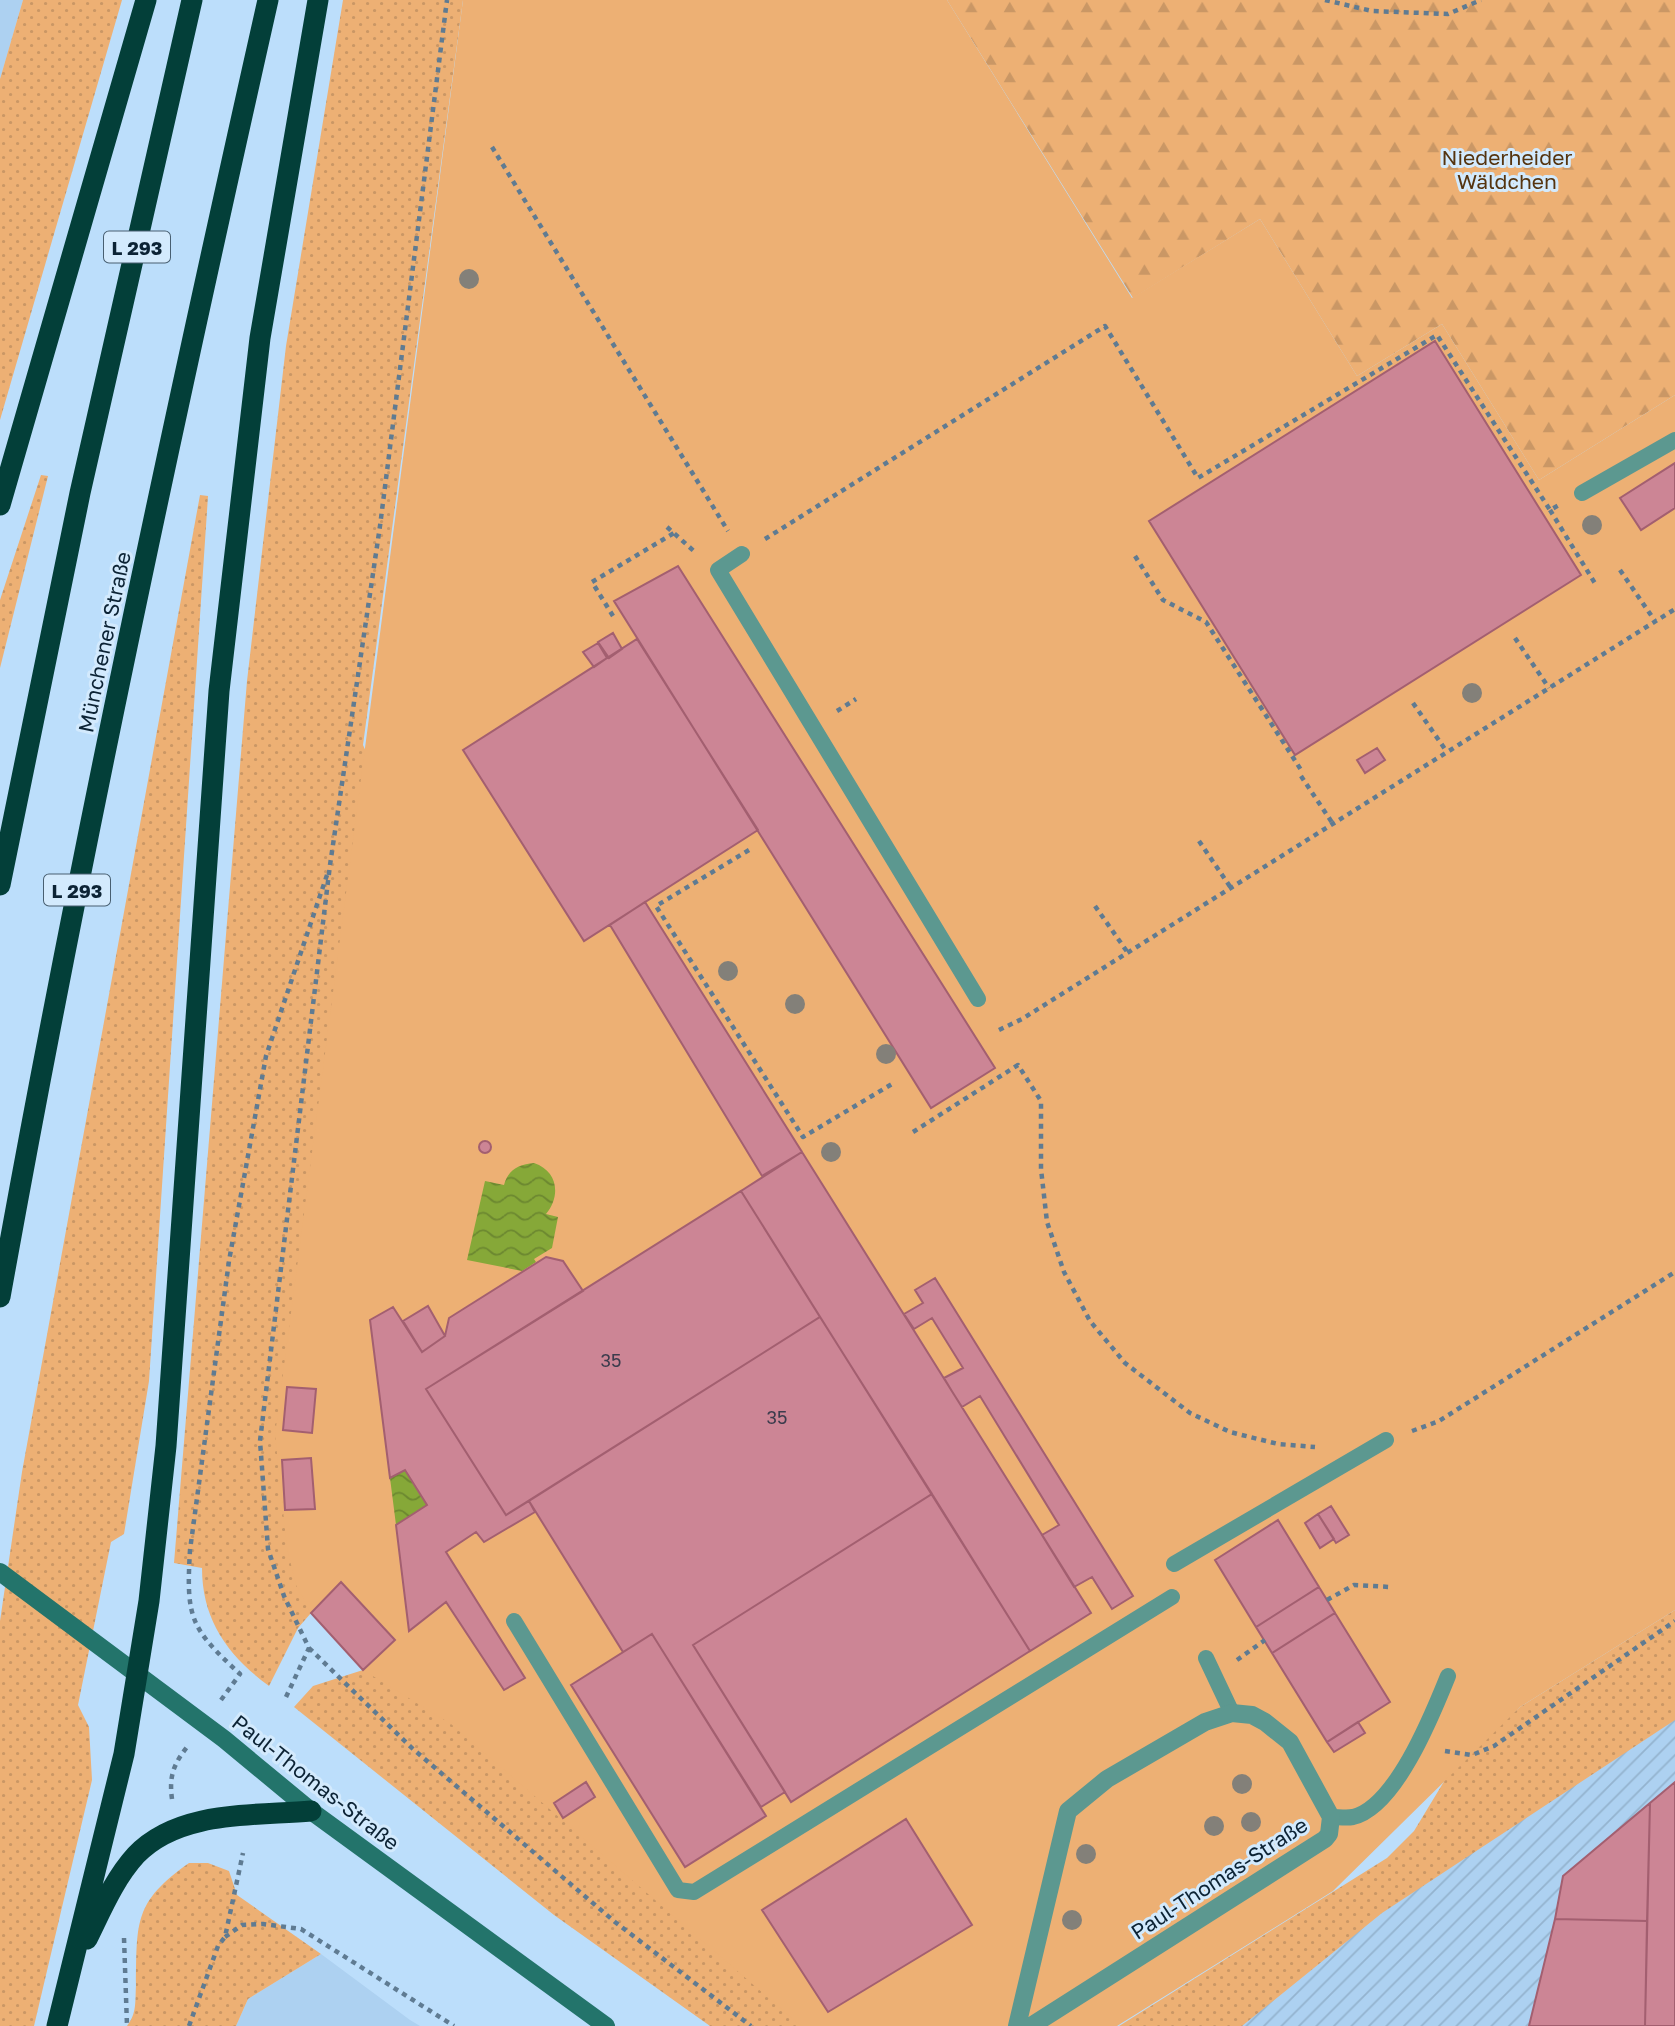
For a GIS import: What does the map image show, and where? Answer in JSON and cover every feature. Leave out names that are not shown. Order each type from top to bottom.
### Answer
[{"type":"highway","points":[[0,505],[146,0]]},
{"type":"highway","name":"L 293","points":[[0,885],[80,493],[192,0]]},
{"type":"highway","name":"Münchener Straße","points":[[0,1297],[53,1002],[206,273],[268,0]]},
{"type":"highway","points":[[57,2026],[118,1779],[139,1676],[166,1446],[219,691],[260,338],[318,0]]},
{"type":"highway","points":[[69,1972],[115,1884],[136,1855],[161,1836],[200,1821],[311,1811]]},
{"type":"main road","name":"Paul-Thomas-Straße","points":[[0,1572],[224,1740],[311,1811],[606,2026]]},
{"type":"street","name":"Paul-Thomas-Straße","points":[[1031,2026],[1329,1834],[1331,1817],[1290,1742],[1265,1721],[1252,1715],[1231,1713]]},
{"type":"street","points":[[1017,2026],[1068,1811],[1107,1779],[1205,1721],[1231,1713]]},
{"type":"lane","points":[[1582,492],[1675,440]]},
{"type":"lane","points":[[742,554],[718,570],[978,999]]},
{"type":"lane","points":[[1174,1564],[1386,1440]]},
{"type":"lane","points":[[514,1621],[678,1890],[694,1892],[1172,1597]]},
{"type":"lane","points":[[1206,1658],[1231,1713]]},
{"type":"lane","points":[[1331,1817],[1354,1817],[1385,1794],[1421,1742],[1448,1676]]},
{"type":"path","points":[[447,0],[380,526],[330,864],[260,1441],[268,1549],[284,1596],[309,1648],[413,1749],[615,1922],[751,2026]]},
{"type":"path","points":[[1325,0],[1372,11],[1448,14],[1481,0]]},
{"type":"path","points":[[492,147],[742,554],[1105,326],[1198,478],[1437,335],[1596,585]]},
{"type":"path","points":[[1550,510],[1582,492]]},
{"type":"path","points":[[667,527],[718,570]]},
{"type":"path","points":[[613,615],[592,582],[674,533]]},
{"type":"path","points":[[1135,555],[1163,600],[1206,622],[1333,824]]},
{"type":"path","points":[[1620,570],[1656,621]]},
{"type":"path","points":[[999,1030],[1022,1019],[1128,953],[1675,609]]},
{"type":"path","points":[[1515,638],[1549,688]]},
{"type":"path","points":[[1413,703],[1447,752]]},
{"type":"path","points":[[1199,841],[1231,888]]},
{"type":"path","points":[[749,850],[656,906],[803,1138],[892,1084]]},
{"type":"path","points":[[240,1674],[205,1642],[193,1621],[188,1598],[190,1550],[229,1261],[266,1056],[330,864]]},
{"type":"path","points":[[1096,906],[1128,953]]},
{"type":"path","points":[[913,1132],[1018,1065],[1041,1101],[1041,1168],[1047,1222],[1064,1272],[1090,1321],[1125,1363],[1190,1413],[1230,1433],[1278,1444],[1327,1448]]},
{"type":"path","points":[[1386,1440],[1439,1421],[1675,1272]]},
{"type":"path","points":[[1327,1600],[1354,1585],[1390,1587]]},
{"type":"path","points":[[1421,1742],[1456,1755],[1472,1755],[1494,1746],[1675,1621]]},
{"type":"path","points":[[286,1697],[309,1648]]},
{"type":"path","points":[[225,1937],[243,1853]]},
{"type":"path","points":[[189,2026],[218,1946],[225,1937],[242,1926],[262,1924],[301,1929],[454,2026]]},
{"type":"shaded area","points":[[0,0],[23,0],[0,79]]},
{"type":"shaded area","points":[[1675,1706],[1675,2026],[1228,2026],[1491,1825]]},
{"type":"shaded area","points":[[321,1954],[420,2026],[236,2026],[248,1999]]},
{"type":"green space","points":[[23,0],[122,0],[0,420],[0,79]]},
{"type":"green space","points":[[343,0],[463,0],[363,745],[935,2026],[710,2026],[554,1915],[294,1707],[313,1686],[363,1670],[311,1613],[298,1628],[269,1686],[241,1662],[220,1635],[207,1604],[202,1568],[174,1563],[247,681],[286,346]]},
{"type":"green space","points":[[463,0],[947,0],[1132,298],[1260,219],[1357,376],[1442,324],[1539,480],[1675,395],[1675,1610],[1520,1707],[1333,1891],[1117,2026],[801,2026],[451,1724],[363,1670],[311,1613],[296,1585],[287,1548],[275,1435]]},
{"type":"green space","name":"Niederheider Wäldchen","points":[[947,0],[1675,0],[1675,395],[1539,480],[1442,324],[1357,376],[1260,219],[1133,298]]},
{"type":"green space","points":[[41,475],[48,476],[0,668],[0,600]]},
{"type":"green space","points":[[200,495],[208,496],[149,1381],[124,1534],[111,1542],[78,1705],[89,1727],[92,1780],[34,2026],[0,2026],[0,1621],[22,1472]]},
{"type":"green space","points":[[1675,1610],[1675,1720],[1382,1913],[1242,2026],[1119,2026],[1387,1858],[1414,1831],[1454,1765],[1520,1707]]},
{"type":"green space","points":[[189,1863],[208,1863],[229,1871],[237,1895],[321,1954],[248,1999],[236,2026],[127,2026],[135,2007],[137,1944],[142,1915],[158,1890]]},
{"type":"water","points":[[534,1163],[548,1172],[555,1185],[554,1200],[546,1214],[558,1217],[552,1248],[534,1259],[536,1262],[522,1271],[467,1260],[485,1181],[504,1185],[508,1175],[515,1169]]},
{"type":"water","points":[[405,1470],[427,1505],[396,1525],[390,1478]]},
{"type":"building","points":[[1435,341],[1581,575],[1295,755],[1149,521]]},
{"type":"building","points":[[1675,463],[1675,508],[1641,530],[1620,498]]},
{"type":"building","points":[[678,566],[995,1068],[931,1108],[614,601]]},
{"type":"building","points":[[613,633],[622,649],[609,658],[598,642]]},
{"type":"building","points":[[637,639],[758,830],[584,941],[463,750]]},
{"type":"building","points":[[598,643],[607,658],[594,667],[583,652]]},
{"type":"building","points":[[1377,748],[1385,760],[1365,773],[1357,760]]},
{"type":"building","points":[[645,902],[802,1152],[762,1176],[610,925]]},
{"type":"building","points":[[485,1141],[491,1147],[485,1153],[479,1147]]},
{"type":"building","points":[[802,1152],[1091,1613],[1030,1651],[741,1191]]},
{"type":"building","points":[[741,1191],[820,1317],[506,1515],[426,1389]]},
{"type":"building","points":[[546,1257],[563,1261],[583,1291],[426,1389],[506,1515],[529,1501],[535,1512],[484,1542],[476,1532],[446,1552],[525,1678],[504,1690],[446,1602],[409,1631],[396,1525],[427,1505],[405,1470],[390,1478],[370,1320],[393,1307],[422,1352],[445,1336],[449,1318]]},
{"type":"building","points":[[935,1278],[1133,1596],[1112,1609],[1092,1577],[1074,1587],[1042,1535],[1059,1525],[980,1396],[962,1407],[953,1393],[944,1378],[963,1368],[932,1318],[914,1329],[904,1314],[923,1303],[915,1290]]},
{"type":"building","points":[[428,1306],[445,1336],[422,1352],[403,1321]]},
{"type":"building","points":[[820,1317],[932,1494],[693,1645],[785,1792],[761,1807],[652,1634],[623,1652],[529,1501]]},
{"type":"building","points":[[287,1387],[316,1389],[312,1433],[283,1430]]},
{"type":"building","points":[[311,1458],[315,1509],[285,1510],[282,1460]]},
{"type":"building","points":[[932,1494],[1030,1651],[791,1802],[693,1645]]},
{"type":"building","points":[[1331,1506],[1349,1535],[1336,1543],[1318,1514]]},
{"type":"building","points":[[1318,1514],[1334,1539],[1320,1548],[1305,1523]]},
{"type":"building","points":[[1278,1520],[1319,1587],[1256,1627],[1215,1560]]},
{"type":"building","points":[[341,1582],[395,1640],[363,1670],[311,1613]]},
{"type":"building","points":[[1319,1587],[1335,1613],[1272,1653],[1256,1627]]},
{"type":"building","points":[[1335,1613],[1390,1702],[1327,1742],[1272,1653]]},
{"type":"building","points":[[652,1634],[766,1816],[685,1867],[571,1685]]},
{"type":"building","points":[[1358,1722],[1365,1733],[1334,1752],[1327,1742]]},
{"type":"building","points":[[586,1782],[595,1797],[563,1818],[554,1803]]},
{"type":"building","points":[[1675,1782],[1675,2026],[1645,2026],[1650,1803]]},
{"type":"building","points":[[1650,1803],[1647,1921],[1555,1919],[1563,1876]]},
{"type":"building","points":[[906,1819],[972,1925],[828,2012],[762,1910]]},
{"type":"building","points":[[1555,1919],[1647,1921],[1645,2026],[1529,2026]]}]
